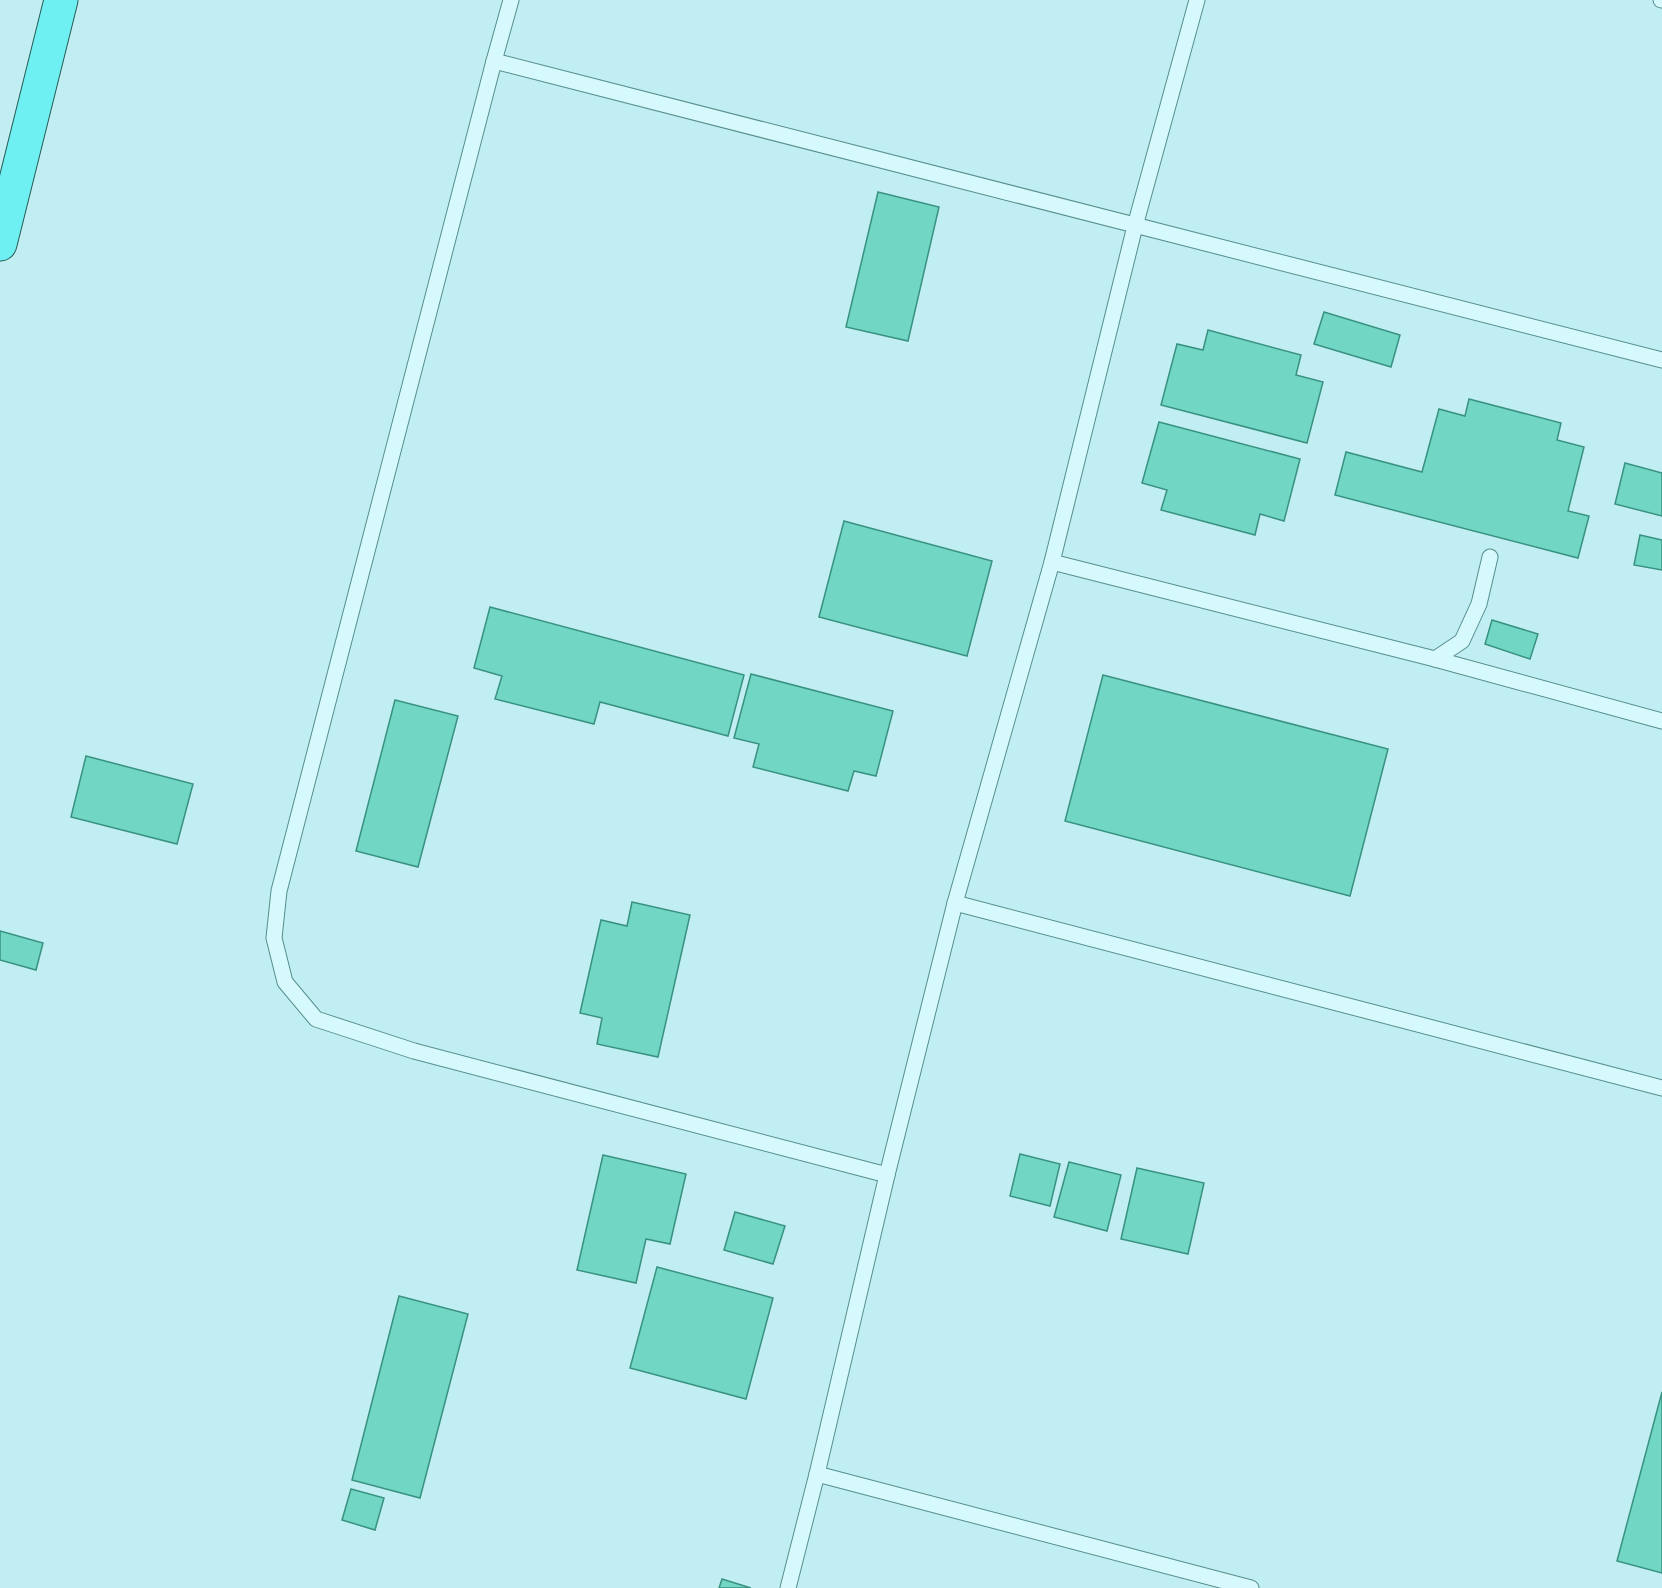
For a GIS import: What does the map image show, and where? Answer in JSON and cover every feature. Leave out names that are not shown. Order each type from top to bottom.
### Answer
[{"type":"highway","points":[[0,244],[61,0]]},
{"type":"lane","points":[[511,0],[279,891],[274,938],[285,982],[316,1019],[414,1051],[887,1175]]},
{"type":"lane","points":[[788,1588],[955,903],[1052,562],[1135,226],[1197,0]]},
{"type":"lane","points":[[494,61],[1662,360]]},
{"type":"lane","points":[[1435,659],[1462,640],[1479,604],[1490,557]]},
{"type":"lane","points":[[1052,562],[1435,659],[1662,722]]},
{"type":"lane","points":[[955,903],[1662,1088]]},
{"type":"lane","points":[[817,1474],[1251,1588]]},
{"type":"building","points":[[878,192],[939,207],[908,341],[846,327]]},
{"type":"building","points":[[1324,312],[1400,335],[1391,367],[1314,344]]},
{"type":"building","points":[[1208,330],[1301,355],[1296,375],[1323,382],[1307,443],[1161,405],[1177,344],[1203,350]]},
{"type":"building","points":[[1469,399],[1561,423],[1557,440],[1584,447],[1568,511],[1589,516],[1578,558],[1335,495],[1346,452],[1422,472],[1439,409],[1465,416]]},
{"type":"building","points":[[1159,422],[1300,459],[1284,521],[1260,514],[1255,535],[1161,510],[1167,490],[1142,483]]},
{"type":"building","points":[[1625,463],[1662,473],[1662,516],[1615,504]]},
{"type":"building","points":[[844,521],[992,561],[967,656],[819,617]]},
{"type":"building","points":[[1640,535],[1662,540],[1662,570],[1634,565]]},
{"type":"building","points":[[490,607],[744,675],[728,736],[600,702],[594,724],[495,699],[502,676],[474,668]]},
{"type":"building","points":[[1492,620],[1538,634],[1530,659],[1485,644]]},
{"type":"building","points":[[751,674],[893,711],[876,776],[854,771],[848,791],[753,767],[759,744],[734,738]]},
{"type":"building","points":[[1103,675],[1388,749],[1350,896],[1065,821]]},
{"type":"building","points":[[395,700],[458,716],[418,867],[356,851]]},
{"type":"building","points":[[86,756],[193,784],[177,844],[71,817]]},
{"type":"building","points":[[632,902],[690,915],[658,1057],[597,1044],[602,1018],[580,1013],[601,920],[627,926]]},
{"type":"building","points":[[0,931],[43,943],[36,970],[0,960]]},
{"type":"building","points":[[1020,1154],[1060,1164],[1050,1206],[1010,1196]]},
{"type":"building","points":[[603,1155],[686,1174],[670,1244],[646,1239],[636,1283],[577,1270]]},
{"type":"building","points":[[1069,1162],[1121,1175],[1107,1231],[1054,1217]]},
{"type":"building","points":[[1137,1168],[1204,1183],[1188,1254],[1121,1239]]},
{"type":"building","points":[[735,1212],[785,1226],[773,1264],[724,1250]]},
{"type":"building","points":[[657,1267],[773,1298],[746,1399],[630,1368]]},
{"type":"building","points":[[399,1296],[468,1314],[420,1498],[352,1480]]},
{"type":"building","points":[[1662,1392],[1662,1573],[1617,1561]]},
{"type":"building","points":[[351,1489],[384,1498],[375,1530],[342,1520]]},
{"type":"building","points":[[722,1579],[751,1588],[719,1588]]}]
